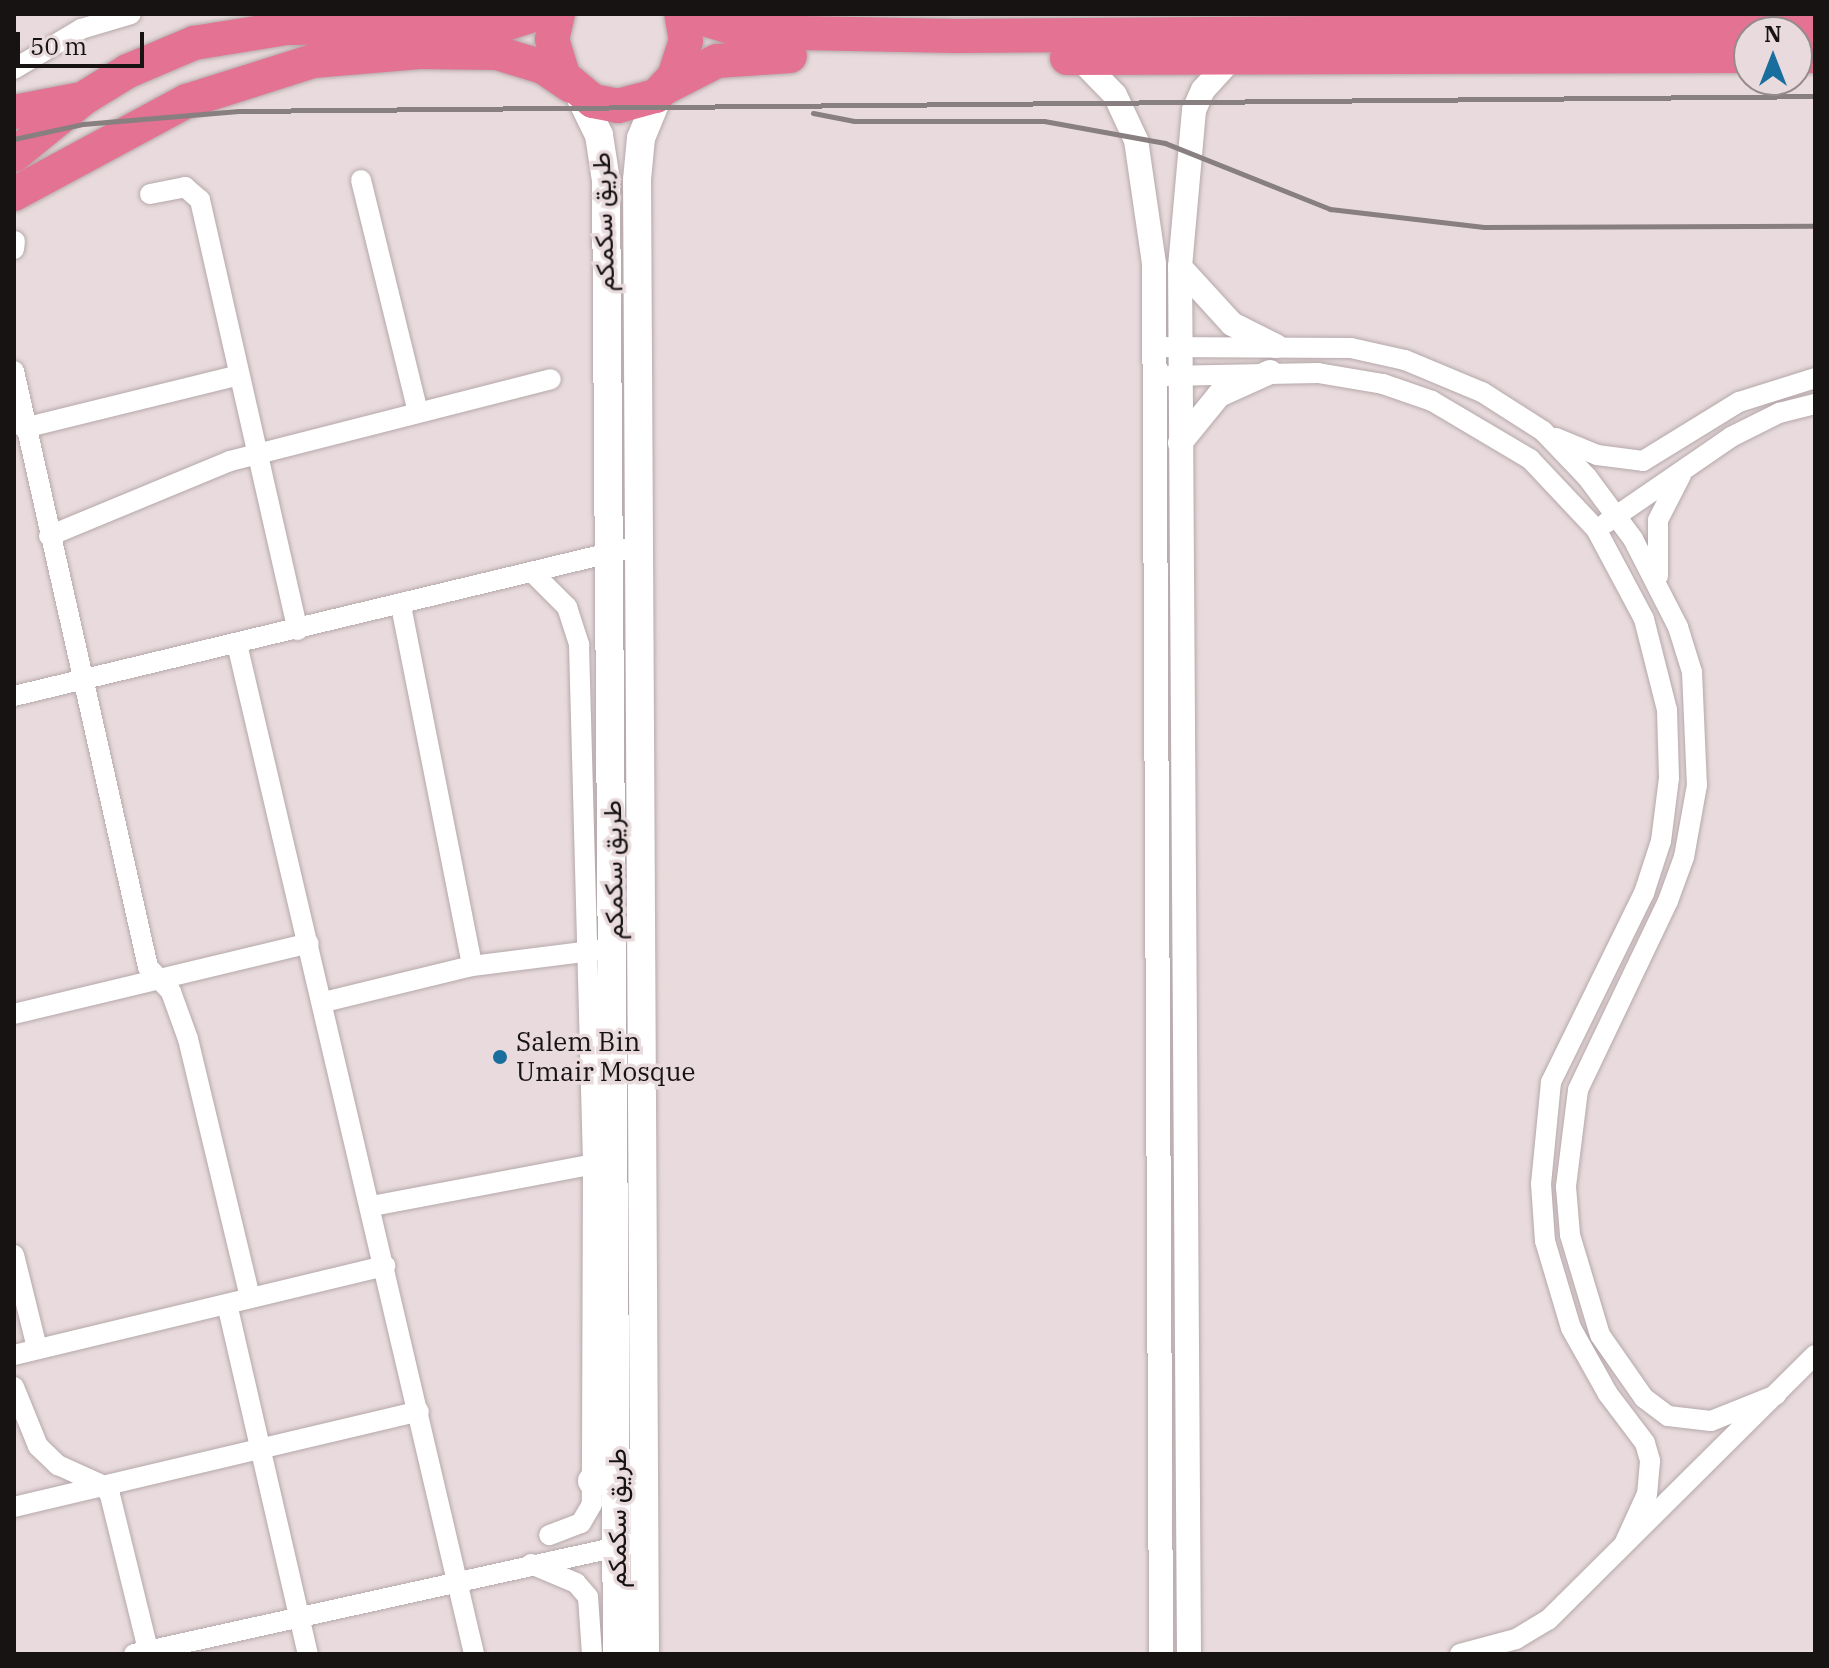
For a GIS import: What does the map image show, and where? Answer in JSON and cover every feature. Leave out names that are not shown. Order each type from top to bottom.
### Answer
[{"type":"highway","points":[[14,155],[84,98],[160,55],[228,34],[287,28],[481,27],[535,14]]},
{"type":"highway","points":[[558,14],[554,52],[575,89]]},
{"type":"highway","points":[[663,90],[685,54],[681,14]]},
{"type":"highway","points":[[688,14],[747,32],[956,36],[1815,29]]},
{"type":"highway","points":[[14,194],[187,101],[313,61],[420,52],[497,53],[543,67],[575,89],[618,106],[663,90],[699,67],[749,55],[1080,59],[1733,56]]},
{"type":"highway","points":[[14,112],[84,98]]},
{"type":"main road","name":"طريق سكمكم","points":[[575,89],[596,127],[605,166],[607,554],[601,950],[604,1481],[631,1544],[645,1654]]},
{"type":"main road","name":"طريق سكمكم","points":[[617,1654],[631,1544],[639,546],[637,166],[646,122],[663,90]]},
{"type":"street","points":[[14,69],[58,40],[131,14]]},
{"type":"street","points":[[1189,1654],[1180,267],[1194,110],[1203,90],[1232,58]]},
{"type":"street","points":[[1080,59],[1115,95],[1136,140],[1154,264],[1161,1654]]},
{"type":"street","points":[[361,180],[418,412]]},
{"type":"street","points":[[150,194],[185,187],[199,196],[298,630]]},
{"type":"street","points":[[14,249],[15,241]]},
{"type":"street","points":[[1180,267],[1232,324],[1276,346]]},
{"type":"street","points":[[1154,347],[1351,348],[1405,360],[1482,392],[1543,431],[1597,455],[1643,461],[1739,402],[1815,378]]},
{"type":"street","points":[[14,371],[24,428],[85,680],[148,967],[171,992],[188,1039],[250,1298]]},
{"type":"street","points":[[1154,377],[1270,372],[1383,384],[1432,401],[1530,459],[1596,529],[1624,575],[1659,664],[1669,778],[1661,841],[1644,893],[1551,1082],[1543,1118],[1541,1184],[1545,1241],[1571,1328],[1608,1394],[1645,1443],[1650,1461],[1647,1494],[1625,1542]]},
{"type":"street","points":[[1180,443],[1219,395],[1270,372]]},
{"type":"street","points":[[24,428],[240,375]]},
{"type":"street","points":[[49,536],[205,469],[551,379]]},
{"type":"street","points":[[1596,529],[1687,465],[1779,413],[1815,404]]},
{"type":"street","points":[[1543,431],[1618,515],[1661,592],[1692,672],[1697,785],[1684,857],[1668,901],[1578,1090],[1566,1187],[1570,1235],[1600,1335],[1644,1398],[1668,1416],[1711,1421],[1776,1395]]},
{"type":"street","points":[[1661,592],[1655,561],[1658,520],[1687,465]]},
{"type":"street","points":[[14,696],[401,606],[639,546]]},
{"type":"street","points":[[324,1002],[472,966],[601,950],[577,632],[567,607],[534,574]]},
{"type":"street","points":[[401,606],[472,966]]},
{"type":"street","points":[[237,644],[372,1206],[474,1654]]},
{"type":"street","points":[[14,1014],[309,943]]},
{"type":"street","points":[[372,1206],[604,1162]]},
{"type":"street","points":[[14,1255],[37,1348]]},
{"type":"street","points":[[14,1355],[386,1266]]},
{"type":"street","points":[[227,1304],[308,1654]]},
{"type":"street","points":[[1460,1654],[1530,1633],[1815,1355]]},
{"type":"street","points":[[14,1387],[38,1446],[58,1465],[104,1486]]},
{"type":"street","points":[[14,1507],[419,1411]]},
{"type":"street","points":[[549,1535],[586,1519],[604,1481]]},
{"type":"street","points":[[104,1486],[144,1653],[299,1615],[631,1544]]},
{"type":"street","points":[[531,1564],[576,1583],[588,1597],[592,1654]]},
{"type":"railway","points":[[14,139],[83,124],[238,111],[1815,96]]},
{"type":"railway","points":[[813,113],[854,121],[1044,121],[1165,143],[1330,209],[1484,227],[1815,226]]},
{"type":"place","name":"Salem Bin Umair Mosque","points":[[500,1057]]}]
